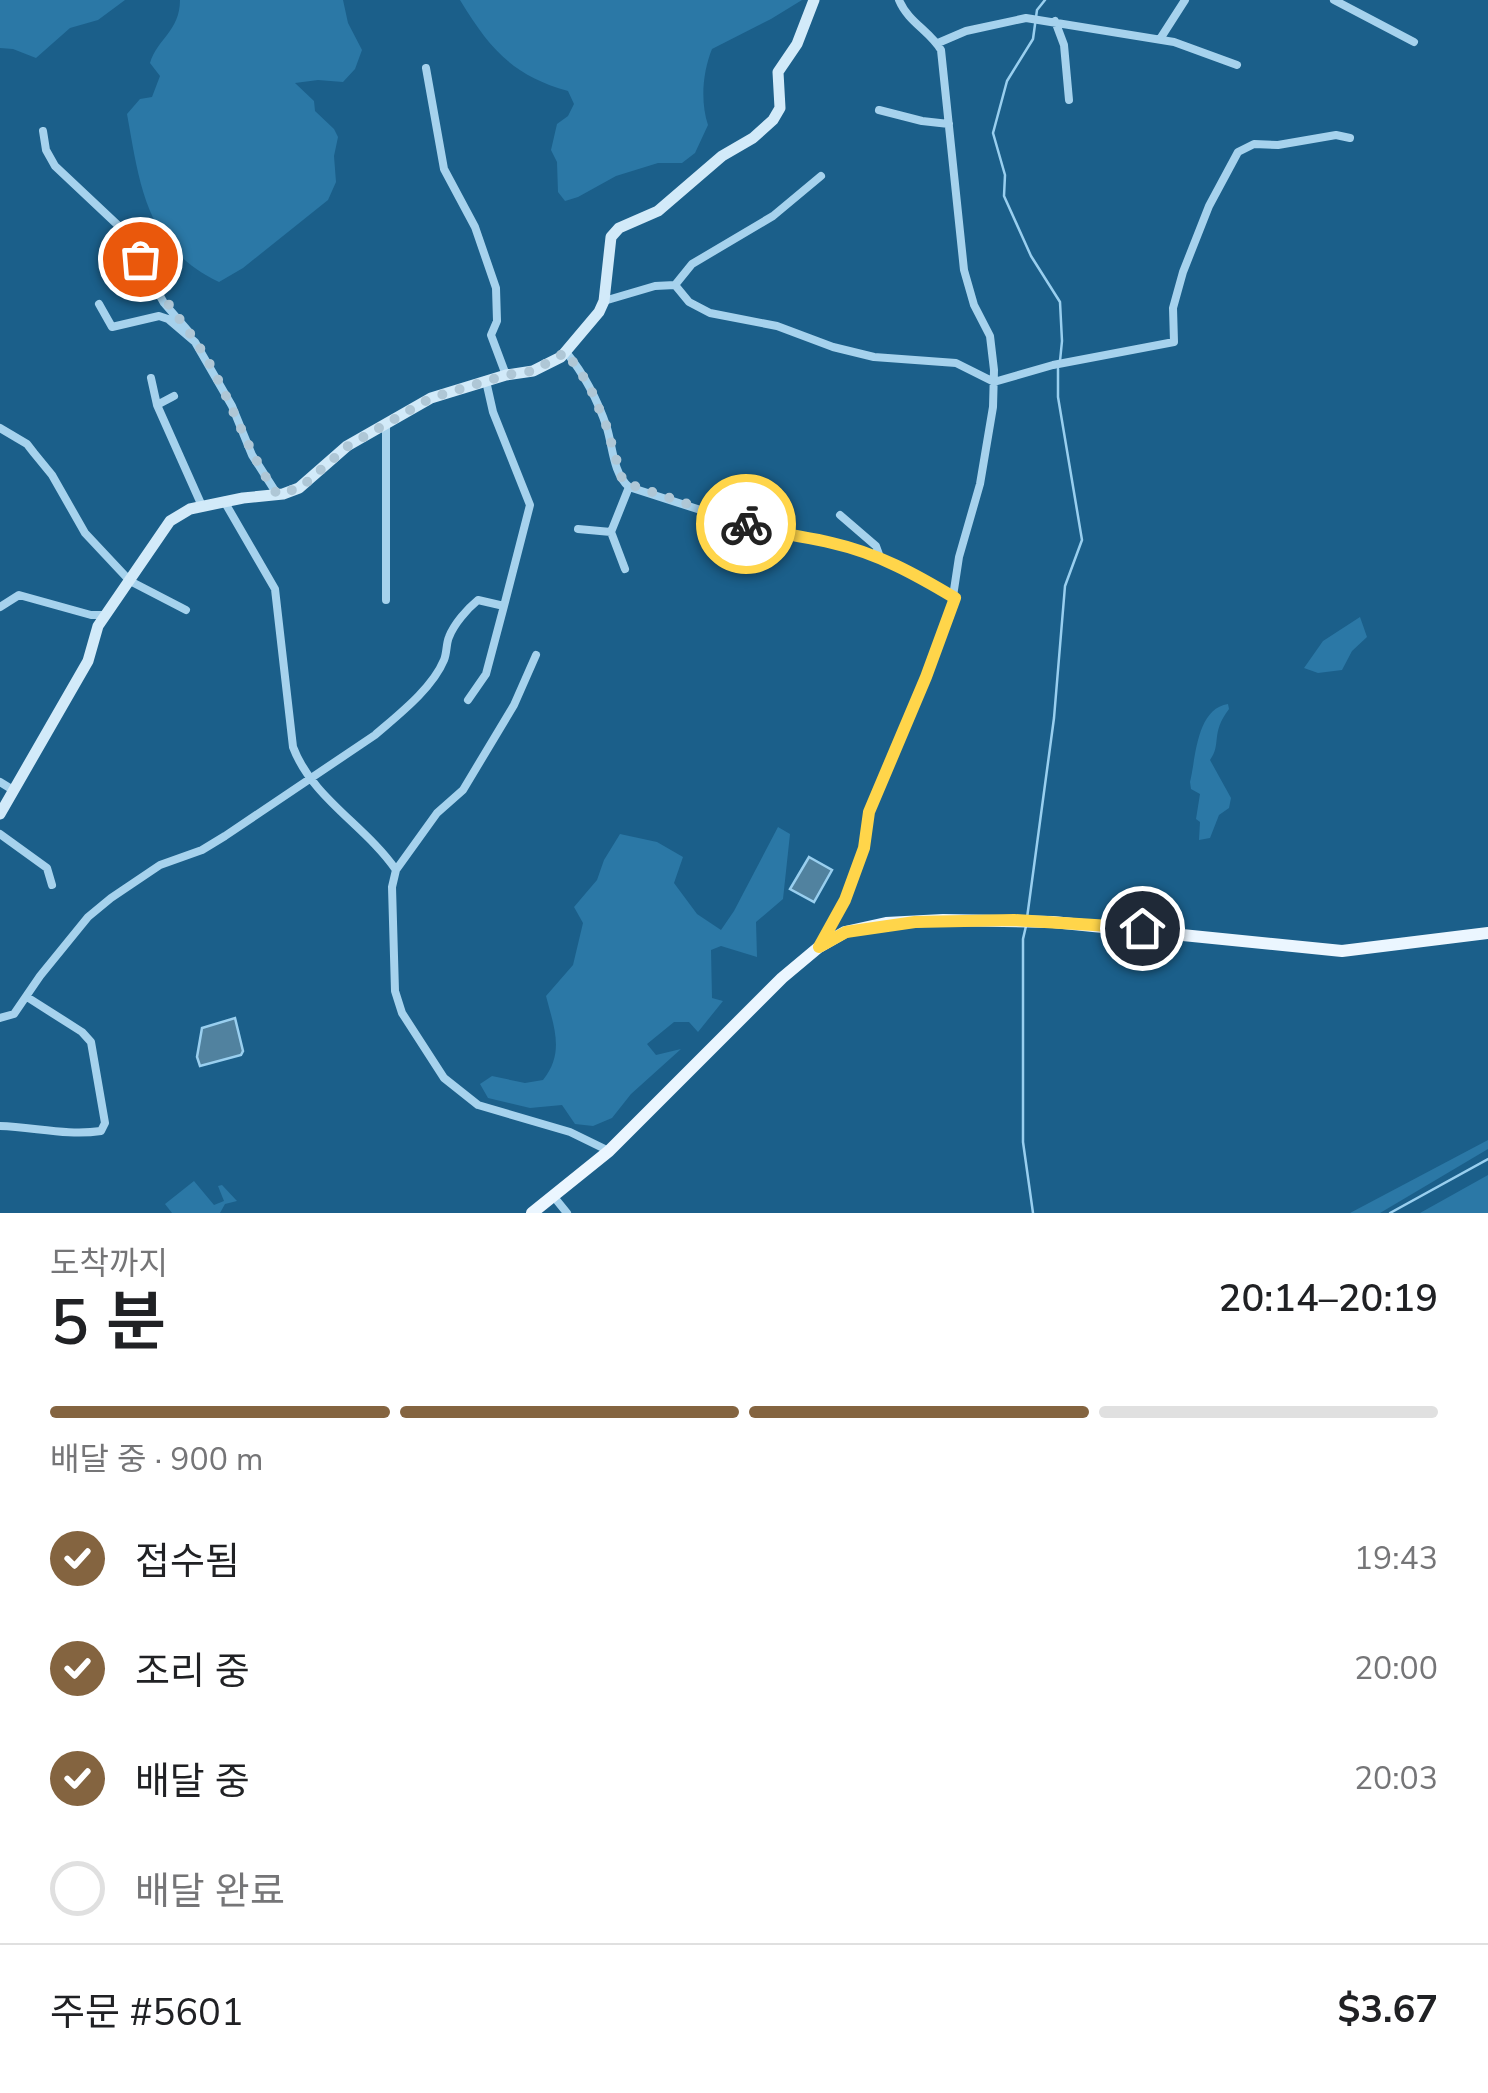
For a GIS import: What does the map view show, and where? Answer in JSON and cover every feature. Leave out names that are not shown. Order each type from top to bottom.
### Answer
[{"type":"main road","points":[[532,1213],[609,1150],[782,978],[819,947],[846,932],[886,923],[944,920],[1094,923],[1342,950],[1488,933]]},
{"type":"street","points":[[0,814],[88,662],[98,626],[170,521],[180,512],[202,506],[300,488],[348,446],[431,398],[486,380],[533,371],[566,352],[604,300],[610,271],[609,249],[619,228],[658,210],[722,156],[753,138],[773,120],[780,108],[778,72],[797,44],[814,0]]},
{"type":"street","points":[[819,947],[845,900],[864,848],[869,812],[955,598],[959,558],[980,484],[993,407],[990,336],[974,305],[964,270],[938,43],[914,24],[899,0]]},
{"type":"street","points":[[1160,39],[1185,0]]},
{"type":"street","points":[[1334,0],[1414,42]]},
{"type":"street","points":[[938,43],[966,30],[1026,18],[1160,39],[1237,65]]},
{"type":"street","points":[[1055,21],[1064,44],[1069,100]]},
{"type":"street","points":[[426,68],[444,170],[475,227],[496,288],[498,322],[491,335],[506,375]]},
{"type":"street","points":[[879,110],[922,122],[949,124]]},
{"type":"street","points":[[42,131],[55,166],[123,230],[164,302],[195,342],[232,406],[252,456],[277,494]]},
{"type":"street","points":[[676,285],[689,302],[710,312],[777,326],[833,347],[874,356],[956,363],[994,382],[1053,365],[1174,342],[1173,308],[1183,272],[1209,206],[1238,152],[1254,144],[1278,145],[1336,135],[1350,138]]},
{"type":"street","points":[[604,300],[655,286],[676,285],[692,264],[774,216],[821,176]]},
{"type":"street","points":[[99,304],[112,327],[159,316],[195,342]]},
{"type":"street","points":[[566,352],[589,385],[606,425],[618,472],[629,487],[769,532],[828,542],[880,557],[955,598]]},
{"type":"street","points":[[150,378],[157,405],[202,506]]},
{"type":"street","points":[[468,700],[486,674],[530,505],[493,412],[486,380]]},
{"type":"street","points":[[157,405],[174,396]]},
{"type":"street","points":[[386,425],[386,600]]},
{"type":"street","points":[[0,428],[34,452],[85,534],[130,582],[186,610]]},
{"type":"street","points":[[625,569],[611,532],[629,487]]},
{"type":"street","points":[[224,501],[275,589],[293,747],[310,780],[363,831],[396,870]]},
{"type":"street","points":[[840,515],[876,546],[880,557]]},
{"type":"street","points":[[578,528],[611,532]]},
{"type":"street","points":[[0,607],[19,595],[105,616]]},
{"type":"street","points":[[0,1018],[14,1014],[88,917],[111,898],[160,865],[202,850],[375,735],[425,686],[446,658],[447,640],[472,604],[478,600],[504,606]]},
{"type":"street","points":[[536,655],[514,705],[463,790],[437,812],[396,870],[392,887],[396,991],[402,1013],[444,1078],[478,1105],[570,1132],[609,1150]]},
{"type":"street","points":[[0,782],[13,790]]},
{"type":"street","points":[[0,834],[47,868],[52,885]]},
{"type":"street","points":[[0,1126],[91,1132],[101,1131],[105,1124],[91,1042],[82,1032],[27,997]]},
{"type":"street","points":[[554,1196],[567,1213]]},
{"type":"shaded area","points":[[0,0],[125,0],[98,20],[70,28],[36,58],[0,48]]},
{"type":"shaded area","points":[[180,0],[343,0],[348,23],[362,50],[355,69],[343,82],[295,83],[314,101],[315,111],[338,137],[334,156],[336,182],[328,200],[243,268],[219,282],[176,251],[150,212],[127,114],[140,99],[152,97],[160,76],[150,63],[176,20]]},
{"type":"shaded area","points":[[460,0],[802,0],[712,49],[704,86],[708,125],[695,153],[682,163],[658,163],[616,176],[565,201],[558,192],[557,162],[551,150],[557,124],[568,116],[574,104],[568,91],[532,77],[504,58]]},
{"type":"shaded area","points":[[1360,617],[1367,637],[1352,651],[1342,670],[1318,673],[1304,668],[1323,641]]},
{"type":"shaded area","points":[[1228,704],[1210,760],[1231,798],[1229,808],[1219,815],[1210,838],[1199,840],[1200,822],[1196,819],[1200,794],[1191,789],[1190,782],[1196,748],[1209,715]]},
{"type":"shaded area","points":[[778,827],[790,834],[783,899],[756,922],[757,957],[721,946],[711,950],[712,998],[723,1001],[698,1032],[689,1022],[674,1022],[647,1044],[656,1055],[681,1049],[631,1094],[612,1118],[593,1126],[575,1124],[562,1105],[530,1108],[488,1098],[480,1084],[492,1076],[525,1083],[543,1080],[550,1070],[556,1040],[546,996],[573,965],[583,923],[574,907],[597,880],[620,834],[657,842],[683,857],[674,883],[697,914],[721,930]]},
{"type":"shaded area","points":[[809,857],[832,870],[814,902],[790,889]]},
{"type":"shaded area","points":[[235,1018],[241,1055],[200,1066],[197,1057],[202,1028]]},
{"type":"shaded area","points":[[1488,1140],[1488,1149],[1380,1213],[1350,1213]]},
{"type":"shaded area","points":[[1488,1175],[1488,1213],[1420,1213]]},
{"type":"shaded area","points":[[194,1181],[214,1205],[224,1201],[218,1186],[222,1185],[237,1201],[225,1204],[220,1213],[172,1213],[165,1204]]},
{"type":"waterway","points":[[1045,0],[1037,10],[1033,39],[1007,81],[993,133],[1005,175],[1004,196],[1031,256],[1060,302],[1060,361]]},
{"type":"waterway","points":[[1027,918],[1054,718],[1065,586],[1082,540],[1058,397],[1058,369]]},
{"type":"waterway","points":[[1026,926],[1023,1142],[1033,1213]]},
{"type":"waterway","points":[[1390,1213],[1488,1159]]},
{"type":"way so far","points":[[140,259],[164,302],[202,352],[232,406],[252,456],[277,494],[300,488],[348,446],[431,398],[506,375],[533,371],[566,352],[589,385],[623,482],[746,524]]},
{"type":"route","points":[[746,524],[880,557],[955,598],[869,812],[864,848],[845,900],[819,947],[846,932],[886,923],[1014,920],[1142,928]]}]
